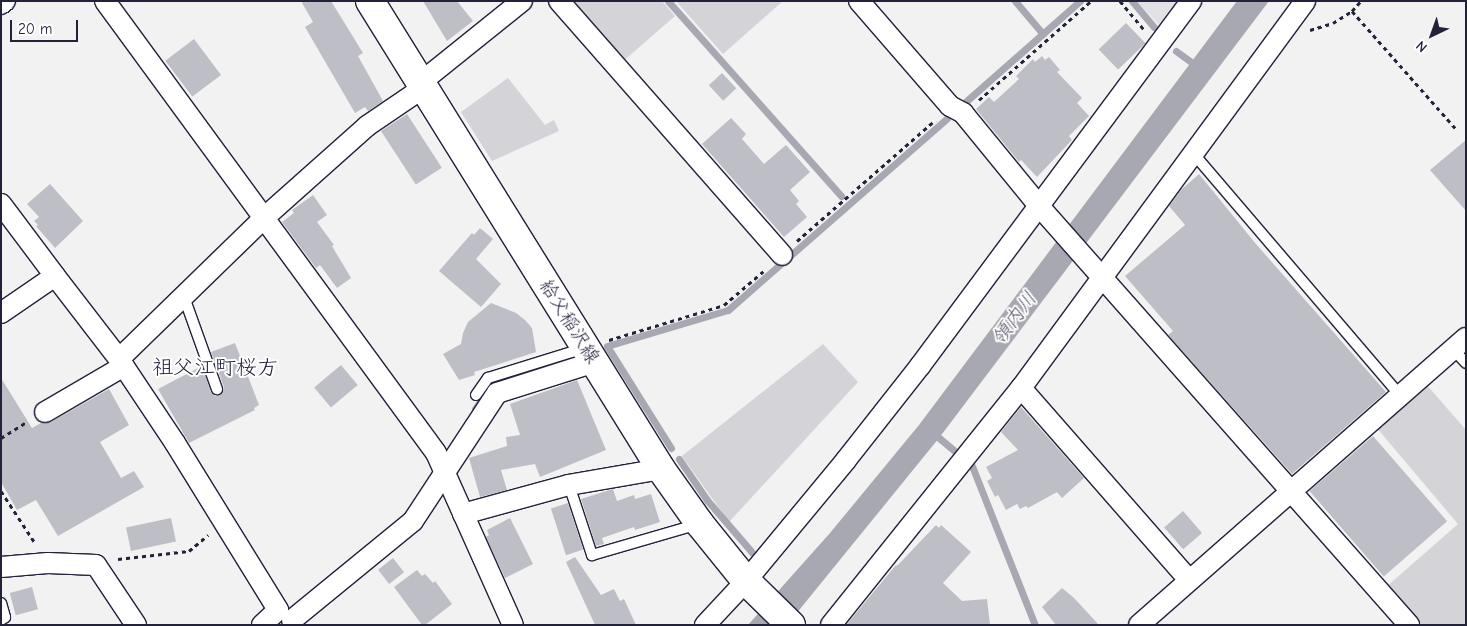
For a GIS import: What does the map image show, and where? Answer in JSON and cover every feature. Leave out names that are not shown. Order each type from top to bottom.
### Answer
[{"type":"main road","name":"給父稲沢線","points":[[370,1],[661,469],[700,524],[748,582],[791,625]]},
{"type":"street","points":[[1,4],[5,1]]},
{"type":"street","points":[[105,1],[436,453],[513,625]]},
{"type":"street","points":[[45,412],[121,363],[265,217],[367,126],[422,86],[522,1]]},
{"type":"street","points":[[559,1],[782,255]]},
{"type":"street","points":[[859,1],[950,106],[963,113],[1041,208],[1409,625]]},
{"type":"street","points":[[705,625],[748,582],[914,374],[1041,208],[1191,1]]},
{"type":"street","points":[[831,625],[1021,388],[1101,275],[1305,1]]},
{"type":"street","points":[[1,204],[121,363],[288,618]]},
{"type":"street","points":[[1,313],[55,276]]},
{"type":"street","points":[[1139,625],[1400,395],[1462,350]]},
{"type":"street","points":[[262,625],[288,618],[413,521],[497,393],[590,355]]},
{"type":"street","points":[[1021,388],[1189,580]]},
{"type":"street","points":[[463,514],[569,485],[661,469]]},
{"type":"street","points":[[1,567],[48,563],[96,565],[136,625]]},
{"type":"lane","points":[[1193,153],[1400,395]]},
{"type":"lane","points":[[184,297],[216,389]]},
{"type":"lane","points":[[476,394],[488,378],[590,355]]},
{"type":"lane","points":[[569,485],[592,555],[700,524]]},
{"type":"lane","points":[[1,603],[5,617],[1,620]]},
{"type":"path","points":[[963,113],[1091,1]]},
{"type":"path","points":[[1120,1],[1158,45]]},
{"type":"path","points":[[1291,20],[1302,28],[1313,30],[1333,23],[1352,11],[1361,1]]},
{"type":"path","points":[[1352,11],[1456,129]]},
{"type":"path","points":[[1,438],[45,412]]},
{"type":"path","points":[[1,491],[48,563]]},
{"type":"path","points":[[96,565],[104,561],[189,551],[224,522]]},
{"type":"shaded area","points":[[565,1],[662,1],[675,16],[620,64]]},
{"type":"shaded area","points":[[676,1],[783,1],[723,54]]},
{"type":"shaded area","points":[[1137,1],[1179,1],[1160,26]]},
{"type":"shaded area","points":[[508,78],[545,125],[554,120],[559,131],[492,161],[461,112]]},
{"type":"shaded area","points":[[823,344],[858,382],[729,522],[682,456]]},
{"type":"shaded area","points":[[1426,384],[1466,430],[1466,625],[1417,625],[1385,588],[1458,524],[1376,427]]},
{"type":"water","name":"領内川","points":[[1237,1],[1269,1],[939,438],[787,625],[748,625],[830,533],[919,425]]},
{"type":"building","points":[[301,1],[331,1],[363,53],[358,56],[383,101],[368,111],[365,107],[355,113],[305,27],[313,22]]},
{"type":"building","points":[[423,1],[457,1],[473,21],[447,41]]},
{"type":"building","points":[[1126,23],[1145,43],[1118,70],[1099,49]]},
{"type":"building","points":[[194,39],[221,75],[192,97],[165,61]]},
{"type":"building","points":[[1042,56],[1045,60],[1049,57],[1060,70],[1057,72],[1082,98],[1077,103],[1089,116],[1069,136],[1072,140],[1037,177],[1021,160],[1019,162],[976,109],[989,97],[994,102],[1019,79],[1016,76],[1033,59],[1035,62]]},
{"type":"building","points":[[722,73],[736,88],[723,101],[709,85]]},
{"type":"building","points":[[407,114],[442,168],[416,185],[381,131]]},
{"type":"building","points":[[731,118],[746,134],[742,139],[764,164],[786,145],[810,172],[790,190],[799,201],[796,204],[807,217],[784,237],[702,144]]},
{"type":"building","points":[[1466,140],[1466,211],[1430,170]]},
{"type":"building","points":[[1199,174],[1256,244],[1386,392],[1292,474],[1168,335],[1173,331],[1125,276],[1185,225],[1169,206],[1181,190]]},
{"type":"building","points":[[50,184],[83,221],[55,248],[36,226],[38,225],[34,221],[39,217],[27,204]]},
{"type":"building","points":[[313,195],[327,215],[317,222],[334,245],[332,246],[351,278],[337,288],[320,265],[316,268],[282,222],[294,213],[292,210]]},
{"type":"building","points":[[480,228],[493,239],[476,259],[501,284],[481,307],[439,271],[472,233],[474,235]]},
{"type":"building","points":[[491,303],[516,313],[525,320],[532,328],[536,352],[474,372],[475,375],[459,380],[443,354],[461,344],[468,322]]},
{"type":"building","points":[[235,343],[259,405],[254,408],[255,410],[189,443],[158,389],[202,366],[211,392],[215,396],[220,395],[224,387],[211,352]]},
{"type":"building","points":[[341,365],[358,385],[331,407],[314,387]]},
{"type":"building","points":[[1,378],[32,428],[41,423],[51,422],[109,389],[129,425],[100,442],[121,478],[134,471],[144,487],[58,536],[36,500],[17,510],[1,482]]},
{"type":"building","points":[[577,380],[606,450],[540,477],[535,464],[501,470],[507,490],[480,497],[469,458],[507,446],[506,437],[520,435],[510,404]]},
{"type":"building","points":[[1021,407],[1084,478],[1062,498],[1057,492],[1028,508],[1026,506],[1020,509],[1017,504],[1006,510],[998,495],[995,497],[987,481],[992,478],[986,467],[1018,450],[1001,432]]},
{"type":"building","points":[[1373,436],[1447,521],[1384,576],[1310,491]]},
{"type":"building","points":[[613,489],[617,501],[634,495],[635,499],[651,494],[660,522],[635,530],[634,527],[602,538],[604,544],[596,546],[581,499]]},
{"type":"building","points":[[568,503],[583,550],[566,555],[551,509]]},
{"type":"building","points":[[1183,511],[1202,533],[1183,549],[1164,527]]},
{"type":"building","points":[[171,518],[176,541],[131,551],[126,528]]},
{"type":"building","points":[[510,518],[533,564],[505,578],[486,537],[489,535],[487,530]]},
{"type":"building","points":[[936,525],[939,528],[941,525],[971,552],[943,583],[962,601],[987,599],[990,625],[846,625],[896,565]]},
{"type":"building","points":[[575,557],[601,595],[614,589],[620,601],[624,599],[636,625],[595,625],[566,562]]},
{"type":"building","points":[[393,558],[404,572],[389,584],[378,570]]},
{"type":"building","points":[[417,570],[422,576],[425,574],[433,583],[435,581],[452,604],[425,625],[422,625],[394,587]]},
{"type":"building","points":[[32,587],[38,609],[16,615],[10,593]]},
{"type":"building","points":[[1062,588],[1099,625],[1056,625],[1042,607]]},
{"type":"waterway","points":[[668,1],[841,196]]},
{"type":"waterway","points":[[1015,1],[1043,34]]},
{"type":"waterway","points":[[963,104],[1080,1]]},
{"type":"waterway","points":[[1132,1],[1154,27]]},
{"type":"waterway","points":[[1176,51],[1198,67]]},
{"type":"waterway","points":[[671,448],[607,346],[728,310],[947,118]]},
{"type":"waterway","points":[[475,409],[491,384],[568,359]]},
{"type":"waterway","points":[[932,432],[955,451]]},
{"type":"waterway","points":[[679,459],[707,500],[756,557]]},
{"type":"waterway","points":[[972,466],[1035,625]]},
{"type":"district","name":"祖父江町桜方","points":[[215,367]]}]
